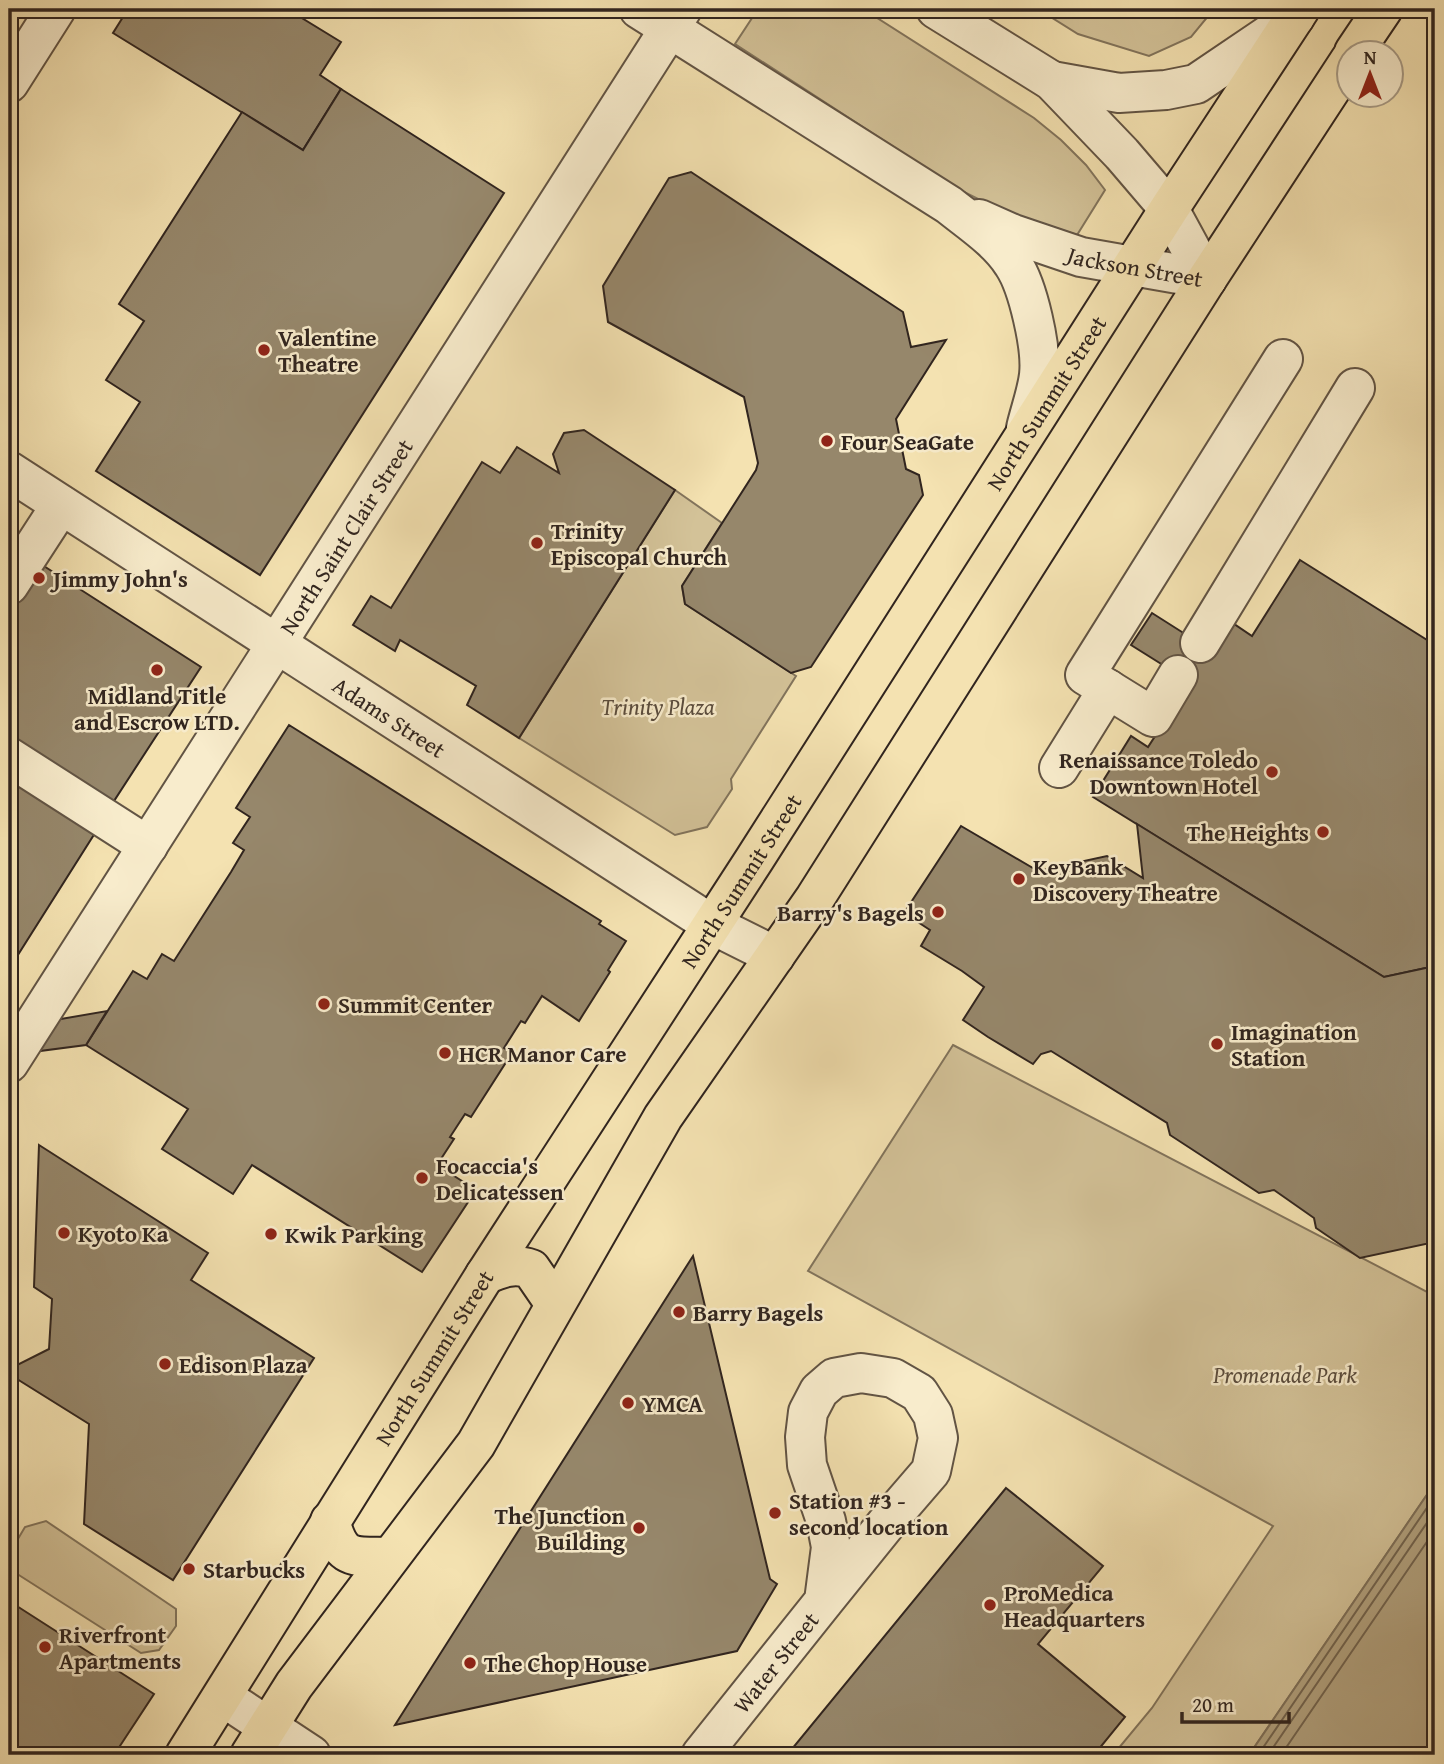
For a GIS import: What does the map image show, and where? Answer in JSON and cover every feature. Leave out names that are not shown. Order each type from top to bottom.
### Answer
[{"type":"main road","points":[[1363,38],[1383,9]]},
{"type":"main road","name":"North Summit Street","points":[[185,1755],[485,1275],[1297,13]]},
{"type":"main road","points":[[259,1741],[296,1682],[475,1444],[658,1126],[815,898],[1336,80]]},
{"type":"main road","points":[[485,1275],[513,1266],[531,1269],[555,1304]]},
{"type":"main road","points":[[330,1521],[335,1540],[346,1552],[357,1556],[389,1557]]},
{"type":"street","points":[[9,83],[56,9]]},
{"type":"street","name":"Jackson Street","points":[[936,9],[1052,81],[1122,154],[1169,209],[1207,279]]},
{"type":"street","name":"Jackson Street","points":[[1052,81],[1119,93],[1166,90],[1196,84],[1297,13]]},
{"type":"street","name":"Jackson Street","points":[[663,15],[948,205],[986,235],[1014,264],[1028,303],[1039,352],[1039,376],[1024,437]]},
{"type":"street","name":"North Saint Clair Street","points":[[9,1063],[275,645],[663,15]]},
{"type":"street","name":"Jackson Street","points":[[948,205],[1013,234],[1071,254],[1207,279]]},
{"type":"street","points":[[1178,674],[1153,717],[1085,674],[1283,359]]},
{"type":"street","points":[[1200,643],[1355,388]]},
{"type":"street","name":"Adams Street","points":[[9,471],[711,924],[775,956]]},
{"type":"street","points":[[9,585],[61,505]]},
{"type":"street","points":[[1059,768],[1108,689]]},
{"type":"street","points":[[9,757],[148,846]]},
{"type":"street","name":"Water Street","points":[[701,1755],[931,1471],[938,1438],[933,1415],[919,1393],[893,1378],[861,1373],[834,1378],[819,1391],[808,1412],[805,1437],[807,1465],[826,1521],[831,1547],[824,1601]]},
{"type":"street","points":[[223,1697],[259,1741],[311,1755]]},
{"type":"green space","points":[[758,9],[863,9],[1034,118],[1086,165],[1105,190],[1077,235],[998,209],[960,190],[735,44]]},
{"type":"green space","points":[[1038,9],[1214,9],[1191,37],[1149,56],[1078,34]]},
{"type":"green space","name":"Trinity Plaza","points":[[675,490],[722,523],[682,586],[685,604],[796,676],[731,779],[732,789],[707,827],[675,835],[519,738]]},
{"type":"green space","name":"Promenade Park","points":[[953,1045],[1435,1296],[1435,1483],[1249,1755],[1113,1755],[1152,1708],[1273,1526],[808,1271]]},
{"type":"green space","points":[[46,1521],[176,1609],[176,1626],[159,1650],[141,1653],[11,1570],[9,1554],[25,1527]]},
{"type":"water","points":[[1435,1483],[1435,1755],[1249,1755]]},
{"type":"building","points":[[128,9],[287,9],[341,42],[320,75],[341,89],[303,150],[113,33]]},
{"type":"building","name":"Valentine Theatre","points":[[341,89],[504,193],[260,575],[96,471],[140,402],[106,380],[144,321],[119,304],[242,112],[303,150]]},
{"type":"building","name":"Four SeaGate","points":[[691,172],[903,312],[911,347],[946,340],[896,419],[906,469],[919,475],[923,495],[811,667],[791,673],[685,604],[682,586],[758,463],[744,397],[608,322],[603,286],[669,178]]},
{"type":"building","name":"Trinity Episcopal Church","points":[[584,430],[675,490],[519,738],[467,705],[476,686],[400,640],[395,651],[353,625],[371,596],[391,608],[482,462],[500,473],[517,447],[559,473],[553,454],[564,433]]},
{"type":"building","name":"Renaissance Toledo Downtown Hotel","points":[[1300,560],[1435,645],[1435,966],[1384,977],[1093,797],[1131,736],[1148,747],[1190,682],[1131,645],[1152,613],[1215,653],[1234,624],[1252,636]]},
{"type":"building","points":[[36,561],[201,667],[112,804],[9,737],[9,603]]},
{"type":"building","name":"Summit Center","points":[[289,725],[601,921],[599,924],[626,941],[579,1021],[542,996],[525,1023],[521,1021],[504,1048],[512,1053],[471,1117],[465,1114],[450,1137],[454,1139],[437,1165],[476,1190],[422,1272],[252,1165],[233,1194],[162,1149],[188,1109],[86,1045],[133,971],[147,979],[162,954],[174,961],[231,872],[244,850],[233,843],[250,817],[236,808]]},
{"type":"building","points":[[9,778],[95,833],[9,969]]},
{"type":"building","name":"Imagination Station","points":[[1137,824],[1384,977],[1435,966],[1435,1242],[1360,1258],[1316,1228],[1314,1218],[1274,1190],[1259,1193],[1170,1135],[1167,1123],[1051,1051],[1041,1054],[1033,1064],[963,1020],[984,987],[921,946],[930,930],[904,913],[961,826],[1038,871],[1107,856],[1143,878]]},
{"type":"building","points":[[107,1011],[86,1045],[9,1055],[9,1028]]},
{"type":"building","name":"Edison Plaza","points":[[39,1145],[208,1253],[191,1280],[314,1358],[173,1580],[84,1524],[89,1424],[9,1374],[9,1369],[49,1349],[52,1299],[34,1287]]},
{"type":"building","name":"The Junction Building","points":[[693,1256],[770,1579],[777,1584],[737,1651],[395,1725]]},
{"type":"building","name":"ProMedica Headquarters","points":[[1006,1488],[1103,1566],[1038,1644],[1125,1717],[1094,1755],[787,1755]]},
{"type":"building","name":"Riverfront Apartments","points":[[9,1601],[154,1694],[114,1755],[9,1755]]},
{"type":"place","name":"Valentine Theatre","points":[[264,350]]},
{"type":"place","name":"Four SeaGate","points":[[827,441]]},
{"type":"place","name":"Trinity Episcopal Church","points":[[537,543]]},
{"type":"place","name":"Jimmy John's","points":[[39,578]]},
{"type":"place","name":"Midland Title and Escrow LTD.","points":[[157,670]]},
{"type":"place","name":"Renaissance Toledo Downtown Hotel","points":[[1272,772]]},
{"type":"place","name":"The Heights","points":[[1323,832]]},
{"type":"place","name":"KeyBank Discovery Theatre","points":[[1019,879]]},
{"type":"place","name":"Barry's Bagels","points":[[938,912]]},
{"type":"place","name":"Summit Center","points":[[324,1004]]},
{"type":"place","name":"Imagination Station","points":[[1217,1044]]},
{"type":"place","name":"HCR Manor Care","points":[[445,1053]]},
{"type":"place","name":"Focaccia's Delicatessen","points":[[422,1178]]},
{"type":"place","name":"Kyoto Ka","points":[[64,1233]]},
{"type":"place","name":"Kwik Parking","points":[[271,1234]]},
{"type":"place","name":"Barry Bagels","points":[[679,1312]]},
{"type":"place","name":"Edison Plaza","points":[[165,1364]]},
{"type":"place","name":"YMCA","points":[[628,1403]]},
{"type":"place","name":"Station #3 - second location","points":[[775,1513]]},
{"type":"place","name":"The Junction Building","points":[[639,1528]]},
{"type":"place","name":"Starbucks","points":[[189,1569]]},
{"type":"place","name":"ProMedica Headquarters","points":[[990,1605]]},
{"type":"place","name":"Riverfront Apartments","points":[[45,1647]]},
{"type":"place","name":"The Chop House","points":[[470,1663]]}]
